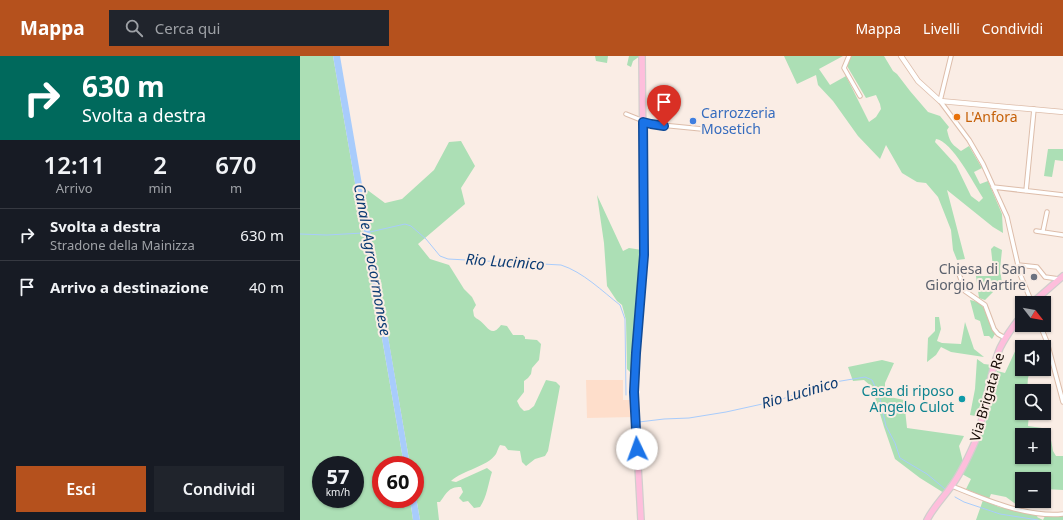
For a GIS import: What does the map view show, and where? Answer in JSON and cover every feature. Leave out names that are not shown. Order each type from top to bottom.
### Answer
[{"type":"main road","points":[[641,520],[634,392],[644,255],[642,56]]},
{"type":"main road","points":[[1040,296],[1061,278]]},
{"type":"main road","name":"Via Brigata Re","points":[[927,520],[950,489],[975,442],[982,420],[995,364],[1005,338],[1015,324]]},
{"type":"street","points":[[848,56],[844,68],[860,96]]},
{"type":"street","points":[[901,56],[918,81],[940,101],[984,164],[1007,217],[1020,274],[1029,296]]},
{"type":"street","points":[[940,101],[951,56]]},
{"type":"street","points":[[940,101],[1063,112]]},
{"type":"street","points":[[1026,191],[1034,109]]},
{"type":"street","points":[[626,114],[651,124],[702,129]]},
{"type":"street","points":[[993,187],[1063,196]]},
{"type":"street","points":[[1043,231],[1047,212]]},
{"type":"street","points":[[1036,231],[1063,235]]},
{"type":"street","points":[[1018,265],[1037,267],[1045,277],[1061,278]]},
{"type":"street","points":[[959,274],[965,291],[985,305],[994,329],[998,334],[1005,338]]},
{"type":"street","points":[[1043,332],[1063,402]]},
{"type":"street","points":[[950,489],[998,505],[1050,515],[1063,514]]},
{"type":"shaded area","points":[[586,380],[623,380],[623,400],[632,400],[634,417],[587,418]]},
{"type":"green space","points":[[300,56],[333,56],[402,456],[372,456],[372,508],[411,508],[413,520],[300,520]]},
{"type":"green space","points":[[595,56],[608,56],[607,63],[596,61]]},
{"type":"green space","points":[[629,56],[640,56],[633,61],[631,67],[627,65]]},
{"type":"green space","points":[[784,56],[843,56],[819,69],[830,85],[846,76],[869,122],[876,117],[881,109],[880,104],[876,95],[866,98],[847,66],[851,56],[884,56],[893,71],[928,112],[940,116],[949,127],[947,130],[950,141],[953,145],[961,151],[969,146],[982,168],[974,172],[980,184],[988,181],[1002,214],[1003,233],[993,227],[947,190],[965,259],[957,260],[953,250],[951,230],[938,197],[926,183],[917,182],[902,173],[886,145],[880,159],[858,136],[833,101],[818,85],[816,75],[797,84]],"holes":[[[936,139],[942,142],[956,155],[983,198],[979,202],[971,196],[956,165],[935,142]]]},
{"type":"green space","points":[[461,141],[475,166],[461,188],[465,204],[418,244],[430,259],[449,265],[476,305],[473,310],[474,316],[489,330],[494,331],[501,325],[507,326],[513,335],[523,335],[525,339],[537,340],[541,344],[539,360],[532,368],[531,374],[524,381],[524,392],[517,401],[524,411],[529,410],[534,406],[546,380],[556,382],[560,386],[548,451],[545,456],[535,459],[526,466],[522,462],[520,451],[508,450],[505,446],[500,445],[496,454],[487,462],[456,477],[451,481],[456,482],[487,468],[492,472],[486,495],[480,507],[474,508],[468,501],[463,502],[459,498],[463,492],[461,487],[457,487],[450,489],[440,502],[437,502],[439,520],[420,520],[418,508],[424,508],[424,456],[408,456],[362,186],[385,203],[402,199],[434,170],[449,142]]},
{"type":"green space","points":[[1048,149],[1063,149],[1063,161],[1055,160],[1052,177],[1044,176]]},
{"type":"green space","points":[[597,195],[623,251],[629,248],[642,250],[633,375],[627,369],[626,320],[622,305],[617,301],[607,286],[604,243]]},
{"type":"green space","points":[[994,246],[1002,250],[1000,269],[1003,290],[995,290],[985,300],[979,298],[976,276],[994,276],[991,249]]},
{"type":"green space","points":[[970,300],[981,305],[987,313],[995,334],[992,339],[989,336],[984,336],[980,321],[975,319]]},
{"type":"green space","points":[[935,317],[939,317],[941,329],[937,341],[942,343],[961,344],[965,322],[974,349],[984,357],[951,352],[941,347],[936,355],[927,362],[928,338],[935,331]]},
{"type":"green space","points":[[1015,351],[1015,376],[1029,376],[1028,384],[1015,384],[1015,420],[1028,420],[1028,426],[1042,428],[1015,428],[1015,464],[1051,464],[1051,440],[1053,451],[1056,456],[1063,456],[1063,490],[1051,489],[1051,472],[1015,472],[1015,504],[1006,497],[991,494],[989,499],[966,489],[971,479],[962,474],[973,454],[985,425],[997,371],[1005,373]]},
{"type":"green space","points":[[977,359],[984,364],[992,365],[981,417],[970,415],[975,389]]},
{"type":"green space","points":[[882,360],[894,363],[885,383],[885,396],[904,400],[907,428],[964,436],[959,446],[963,462],[944,493],[920,478],[895,459],[872,387],[864,380],[853,381],[848,367]]},
{"type":"green space","points":[[983,500],[999,507],[1038,515],[1037,517],[1043,520],[976,520]]},
{"type":"green space","points":[[1045,516],[1063,516],[1063,520],[1043,520]]},
{"type":"water","name":"Canale Agrocormonese","points":[[333,56],[340,56],[408,456],[402,456]]},
{"type":"water","points":[[411,508],[418,508],[420,520],[413,520]]},
{"type":"waterway","name":"Rio Lucinico","points":[[370,232],[405,224],[411,226],[426,239],[440,256],[448,259],[561,265],[585,277],[620,305],[625,319],[626,395]]},
{"type":"waterway","name":"Rio Lucinico","points":[[300,234],[327,235],[363,233]]},
{"type":"waterway","name":"Rio Lucinico","points":[[639,422],[689,418],[726,412],[776,401],[823,384],[865,377],[872,380],[879,395],[886,426],[895,443],[900,458],[927,474],[945,489]]},
{"type":"waterway","name":"Rio Lucinico","points":[[955,497],[964,502],[1000,514],[1038,520]]},
{"type":"place","name":"L'Anfora","points":[[957,117]]},
{"type":"place","name":"Carrozzeria Mosetich","points":[[693,121]]},
{"type":"place","name":"Chiesa di San Giorgio Martire","points":[[1034,277]]},
{"type":"place","name":"Casa di riposo Angelo Culot","points":[[962,399]]},
{"type":"route","points":[[637,449],[634,392],[644,255],[643,122],[664,126]]}]
